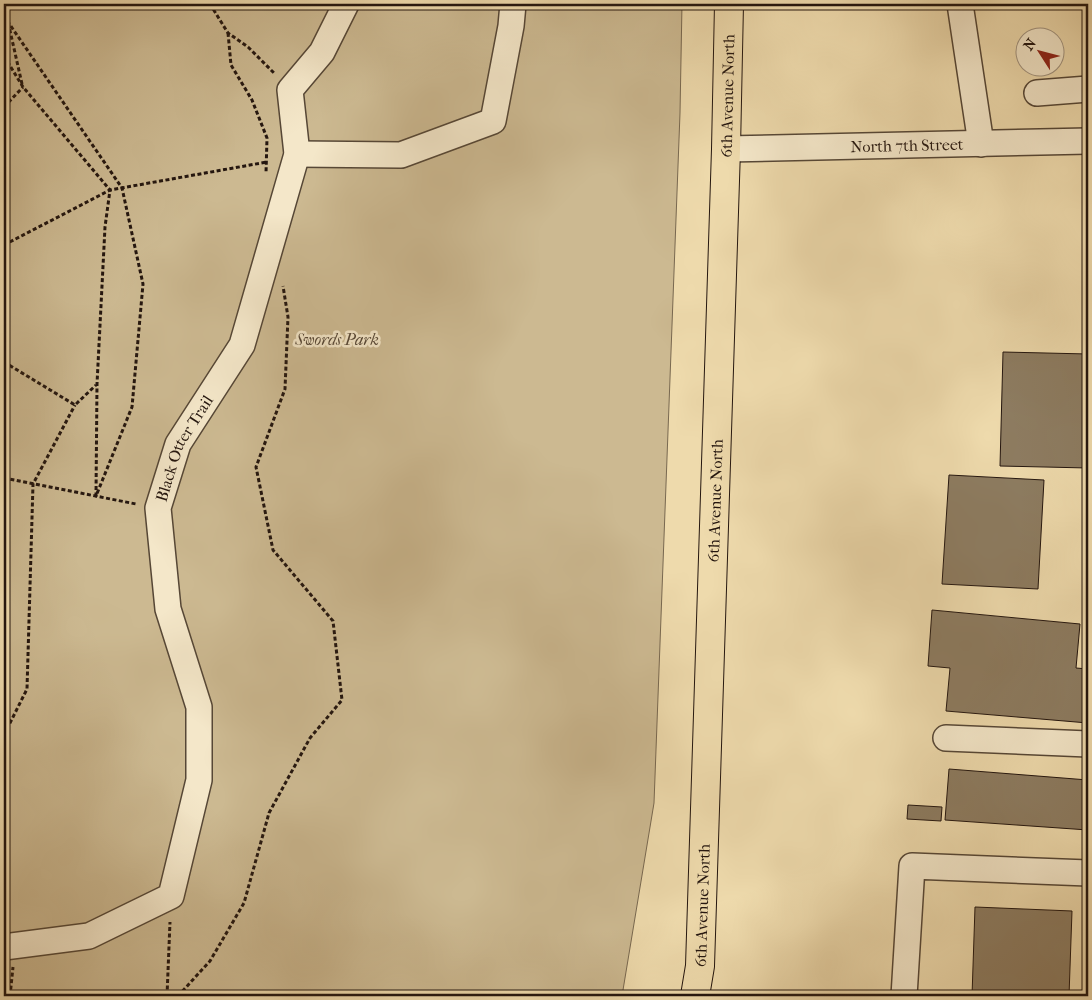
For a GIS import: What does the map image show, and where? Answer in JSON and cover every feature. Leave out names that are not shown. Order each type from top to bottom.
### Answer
[{"type":"main road","name":"6th Avenue North","points":[[695,996],[700,956],[729,4]]},
{"type":"street","points":[[290,90],[322,52],[346,4]]},
{"type":"street","points":[[297,154],[401,155],[493,121],[511,26],[513,4]]},
{"type":"street","points":[[960,4],[981,144]]},
{"type":"street","points":[[1037,93],[1088,89]]},
{"type":"street","name":"Black Otter Trail","points":[[171,896],[199,780],[199,707],[168,609],[158,508],[178,444],[242,345],[297,154],[290,90]]},
{"type":"street","name":"North 7th Street","points":[[726,149],[1088,141]]},
{"type":"street","points":[[946,738],[1088,744]]},
{"type":"street","points":[[904,996],[912,866],[1088,873]]},
{"type":"street","points":[[4,947],[89,936],[171,896]]},
{"type":"path","points":[[4,4],[23,87]]},
{"type":"path","points":[[210,4],[228,33],[248,47],[290,90]]},
{"type":"path","points":[[8,22],[122,188],[143,284],[132,407],[96,496]]},
{"type":"path","points":[[228,33],[231,65],[252,100],[267,138],[266,176]]},
{"type":"path","points":[[4,56],[23,87],[110,190],[105,227],[96,384],[96,496]]},
{"type":"path","points":[[4,107],[23,87]]},
{"type":"path","points":[[4,244],[110,190],[266,162],[297,154]]},
{"type":"path","points":[[178,996],[210,961],[244,902],[269,813],[310,738],[342,700],[333,621],[273,550],[256,468],[285,389],[288,317],[281,271],[264,266]]},
{"type":"path","points":[[4,362],[75,405]]},
{"type":"path","points":[[4,735],[27,689],[33,484],[75,405],[96,384]]},
{"type":"path","points":[[4,478],[158,508]]},
{"type":"path","points":[[167,996],[171,896]]},
{"type":"green space","name":"Swords Park","points":[[4,4],[682,4],[680,113],[654,803],[622,996],[4,996]]},
{"type":"building","points":[[1003,352],[1088,354],[1088,468],[1000,466]]},
{"type":"building","points":[[949,475],[1044,480],[1038,589],[942,584]]},
{"type":"building","points":[[932,610],[1080,624],[1076,668],[1088,669],[1088,723],[946,711],[950,668],[928,666]]},
{"type":"building","points":[[949,769],[1088,780],[1088,830],[945,820]]},
{"type":"building","points":[[908,805],[942,807],[941,821],[907,819]]},
{"type":"building","points":[[975,907],[1072,911],[1069,996],[972,996]]}]
